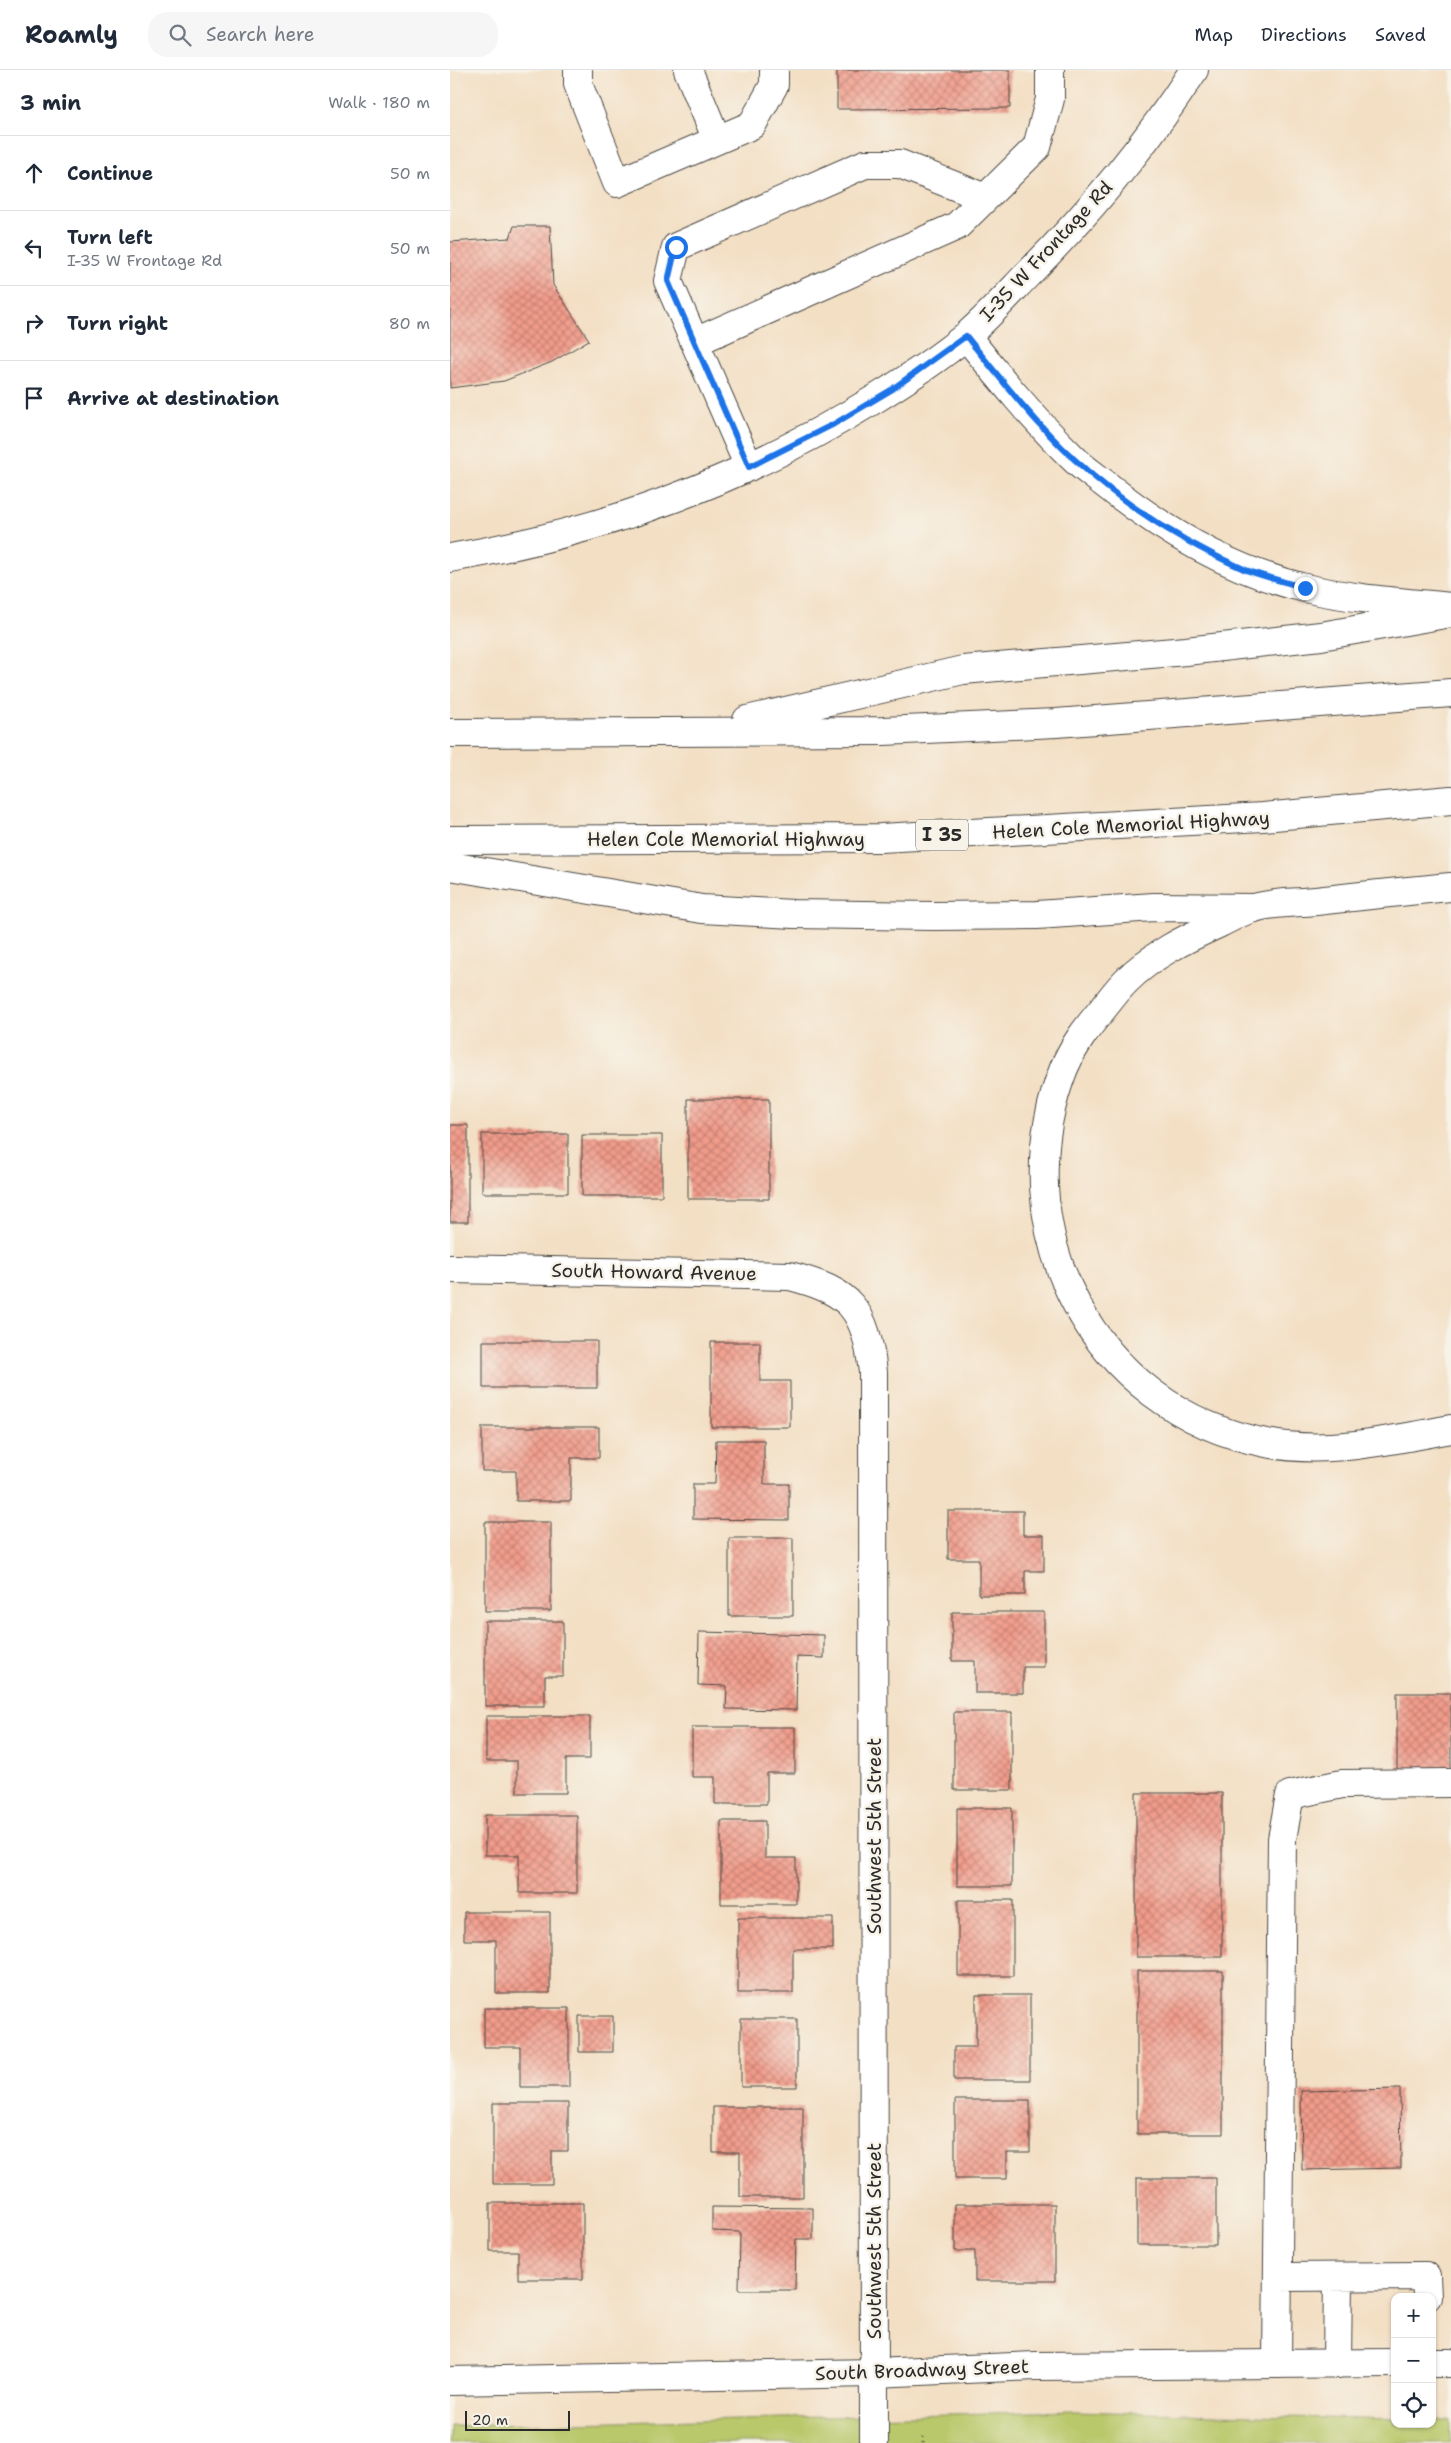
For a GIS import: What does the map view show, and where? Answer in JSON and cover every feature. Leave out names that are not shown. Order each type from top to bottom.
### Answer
[{"type":"main road","points":[[578,70],[578,84],[617,183],[752,125],[774,85],[774,70]]},
{"type":"main road","points":[[688,70],[717,140]]},
{"type":"main road","points":[[695,342],[957,226],[1037,147],[1050,99],[1050,70]]},
{"type":"main road","name":"I-35 W Frontage Rd","points":[[450,558],[560,536],[648,509],[749,467],[834,424],[891,390],[966,336],[1053,250],[1098,199],[1138,149],[1194,70]]},
{"type":"main road","points":[[749,467],[668,281],[676,247],[865,164],[900,164],[985,198]]},
{"type":"main road","points":[[966,336],[1010,391],[1074,459],[1145,516],[1193,543],[1247,570],[1305,588],[1382,601],[1451,606]]},
{"type":"main road","points":[[699,732],[963,670],[1186,651],[1321,636],[1451,613]]},
{"type":"main road","points":[[450,733],[883,731],[998,726],[1451,693]]},
{"type":"main road","name":"Helen Cole Memorial Highway","points":[[450,840],[881,838],[1262,818],[1451,800]]},
{"type":"main road","points":[[450,866],[702,910],[794,914],[1037,915],[1154,907],[1254,908],[1451,887]]},
{"type":"main road","points":[[1254,908],[1185,939],[1164,951],[1127,980],[1081,1035],[1065,1066],[1055,1096],[1047,1134],[1044,1172],[1047,1212],[1056,1256],[1069,1292],[1089,1328],[1116,1362],[1147,1391],[1186,1416],[1223,1432],[1267,1444],[1318,1447],[1356,1445],[1451,1428]]},
{"type":"main road","name":"South Howard Avenue","points":[[450,1269],[790,1276],[820,1284],[851,1304]]},
{"type":"main road","name":"Southwest 5th Street","points":[[851,1304],[863,1326],[870,1349],[873,1372],[874,2443]]},
{"type":"main road","points":[[1276,2364],[1282,1839],[1290,1795],[1342,1784],[1451,1783]]},
{"type":"main road","points":[[1278,2278],[1426,2276],[1427,2293]]},
{"type":"main road","points":[[1337,2364],[1338,2277]]},
{"type":"main road","points":[[1436,2363],[1451,2363]]},
{"type":"main road","name":"South Broadway Street","points":[[450,2381],[874,2373],[1036,2366],[1391,2364]]},
{"type":"path","points":[[923,2434],[923,2443]]},
{"type":"green space","points":[[1074,2411],[1391,2420],[1391,2428],[1436,2428],[1436,2420],[1451,2420],[1451,2443],[450,2443],[450,2426]]},
{"type":"building","points":[[837,70],[1010,70],[1010,108],[837,109]]},
{"type":"building","points":[[514,226],[550,226],[553,285],[589,340],[552,362],[504,381],[450,388],[450,242],[510,238]]},
{"type":"building","points":[[688,1099],[769,1099],[769,1199],[688,1199]]},
{"type":"building","points":[[450,1125],[468,1125],[468,1222],[450,1222]]},
{"type":"building","points":[[482,1134],[568,1134],[568,1193],[482,1193]]},
{"type":"building","points":[[582,1135],[662,1135],[662,1196],[582,1196]]},
{"type":"building","points":[[483,1341],[597,1341],[597,1388],[483,1388]]},
{"type":"building","points":[[711,1342],[760,1342],[760,1381],[790,1381],[790,1427],[711,1427]]},
{"type":"building","points":[[482,1427],[599,1427],[599,1458],[571,1458],[571,1501],[516,1501],[516,1471],[482,1471]]},
{"type":"building","points":[[716,1440],[764,1440],[764,1484],[789,1484],[789,1520],[693,1519],[693,1484],[715,1484]]},
{"type":"building","points":[[948,1511],[1023,1511],[1023,1535],[1044,1535],[1044,1571],[1025,1571],[1025,1595],[979,1595],[979,1559],[948,1559]]},
{"type":"building","points":[[485,1522],[551,1522],[551,1611],[485,1611]]},
{"type":"building","points":[[729,1538],[793,1538],[793,1616],[729,1616]]},
{"type":"building","points":[[952,1612],[1044,1612],[1044,1667],[1023,1667],[1023,1693],[975,1693],[975,1661],[952,1661]]},
{"type":"building","points":[[485,1621],[563,1621],[563,1676],[545,1676],[545,1706],[485,1706]]},
{"type":"building","points":[[699,1632],[824,1635],[824,1658],[797,1657],[796,1710],[726,1709],[727,1686],[698,1685]]},
{"type":"building","points":[[1397,1693],[1451,1693],[1451,1778],[1397,1778]]},
{"type":"building","points":[[954,1712],[1012,1712],[1012,1790],[954,1790]]},
{"type":"building","points":[[486,1716],[590,1716],[590,1759],[566,1759],[566,1793],[517,1793],[517,1761],[486,1761]]},
{"type":"building","points":[[692,1727],[795,1727],[795,1773],[767,1773],[767,1804],[715,1804],[715,1777],[692,1777]]},
{"type":"building","points":[[1136,1793],[1222,1793],[1222,1957],[1136,1957]]},
{"type":"building","points":[[957,1808],[1012,1808],[1012,1886],[957,1886]]},
{"type":"building","points":[[485,1815],[577,1815],[577,1893],[519,1893],[519,1855],[485,1855]]},
{"type":"building","points":[[721,1821],[765,1821],[765,1858],[796,1858],[796,1904],[721,1904]]},
{"type":"building","points":[[958,1900],[1013,1900],[1013,1976],[958,1976]]},
{"type":"building","points":[[464,1912],[550,1912],[550,1993],[496,1993],[496,1940],[464,1940]]},
{"type":"building","points":[[738,1918],[833,1918],[833,1949],[793,1949],[793,1993],[738,1993]]},
{"type":"building","points":[[1137,1971],[1223,1971],[1223,2134],[1137,2134]]},
{"type":"building","points":[[976,1995],[1030,1995],[1030,2080],[954,2080],[954,2047],[976,2047]]},
{"type":"building","points":[[484,2008],[569,2008],[569,2087],[520,2087],[520,2047],[484,2047]]},
{"type":"building","points":[[579,2016],[613,2016],[613,2052],[579,2052]]},
{"type":"building","points":[[741,2019],[797,2019],[797,2087],[741,2087]]},
{"type":"building","points":[[1400,2089],[1401,2168],[1302,2170],[1301,2091]]},
{"type":"building","points":[[955,2100],[1030,2100],[1030,2152],[1007,2152],[1007,2179],[955,2179]]},
{"type":"building","points":[[493,2103],[568,2103],[568,2151],[552,2151],[552,2184],[493,2184]]},
{"type":"building","points":[[713,2107],[803,2107],[803,2197],[740,2197],[740,2152],[713,2152]]},
{"type":"building","points":[[1137,2178],[1216,2178],[1216,2245],[1137,2245]]},
{"type":"building","points":[[490,2203],[583,2203],[583,2279],[518,2279],[518,2251],[490,2251]]},
{"type":"building","points":[[955,2204],[1055,2204],[1055,2281],[975,2281],[975,2251],[955,2251]]},
{"type":"building","points":[[712,2207],[813,2208],[813,2239],[796,2239],[795,2290],[739,2290],[740,2232],[712,2231]]},
{"type":"route","points":[[676,247],[668,281],[749,467],[834,424],[891,390],[966,336],[1041,426],[1074,459],[1145,516],[1247,570],[1305,588]]}]
